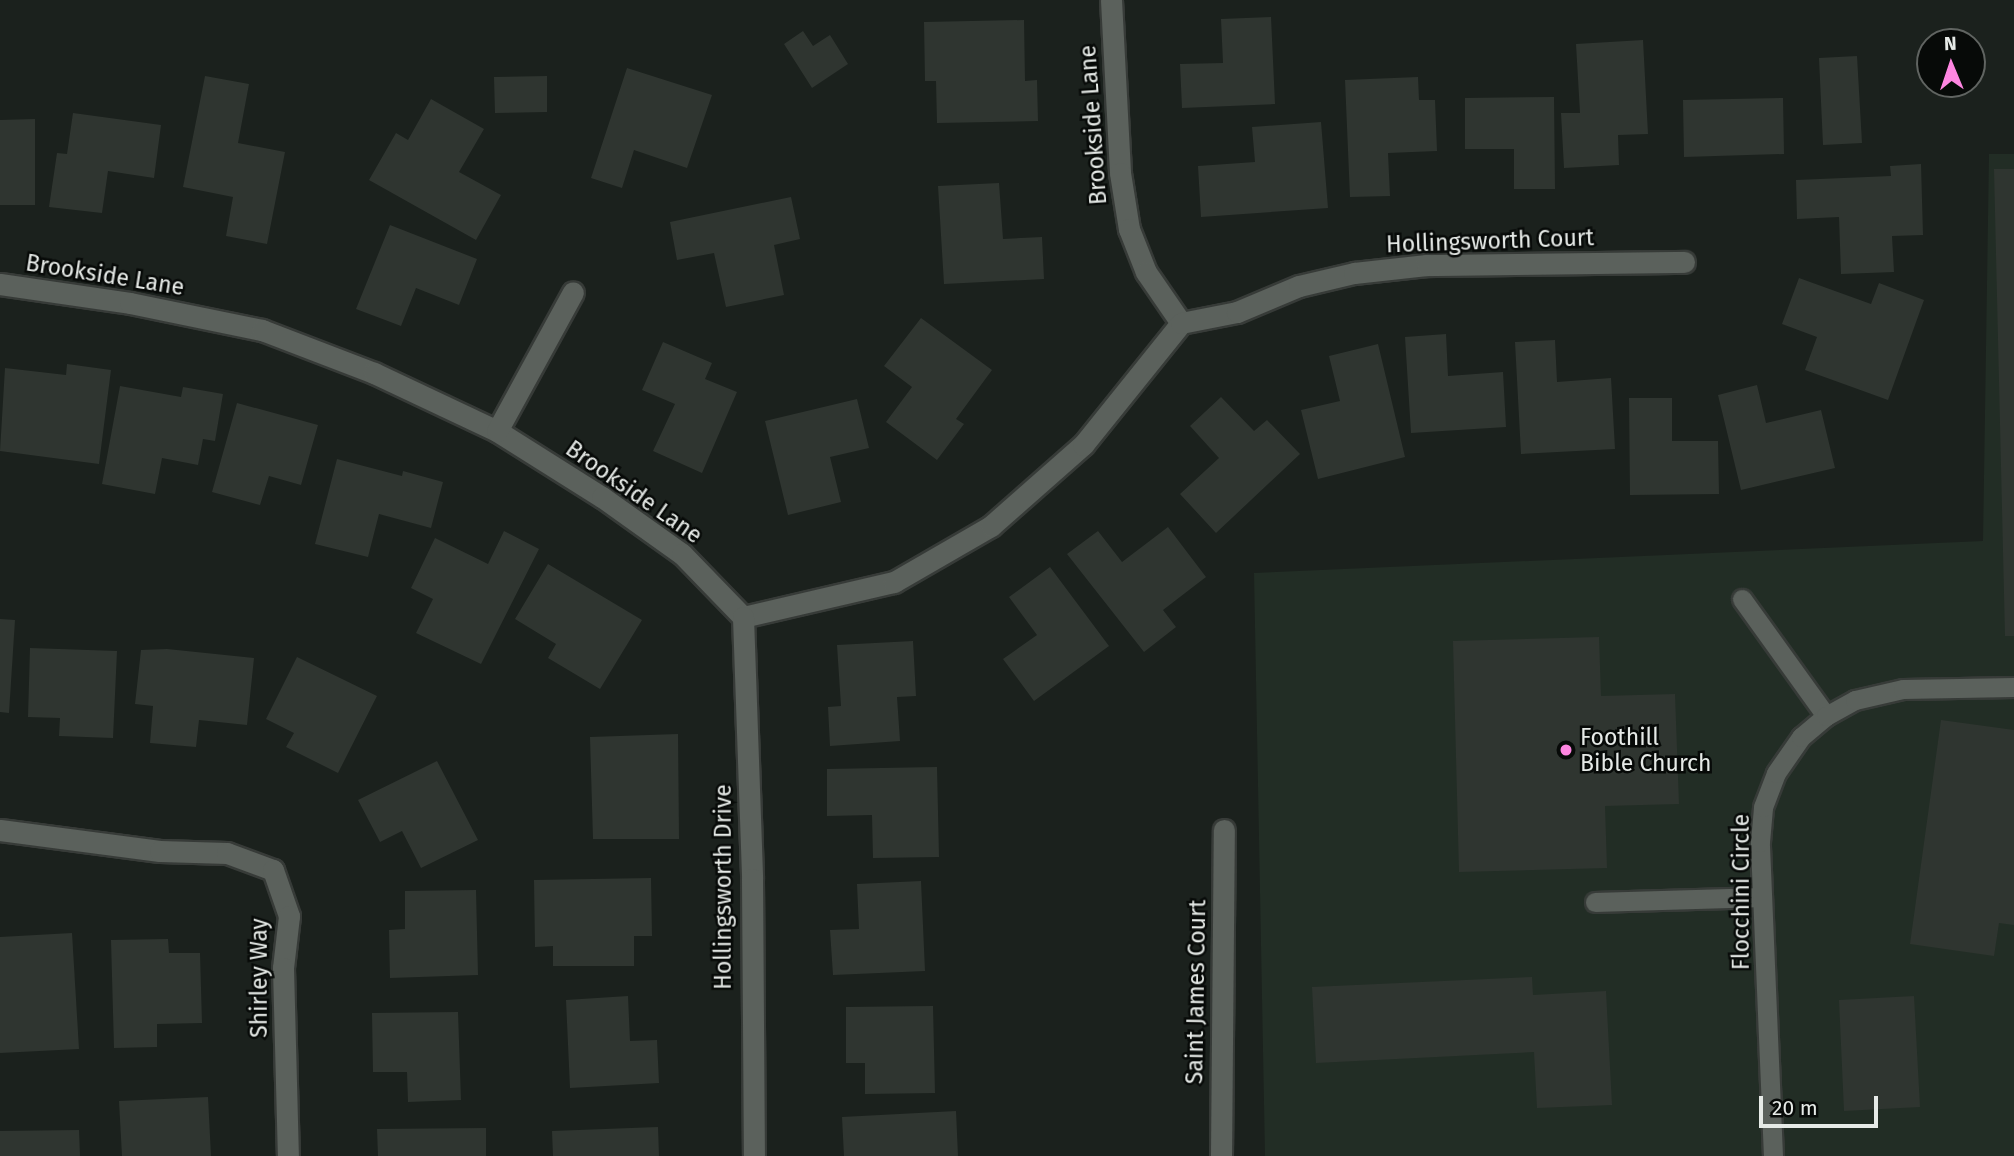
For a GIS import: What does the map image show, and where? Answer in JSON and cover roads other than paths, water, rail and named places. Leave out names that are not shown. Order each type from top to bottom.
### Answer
[{"type":"street","name":"Brookside Lane","points":[[1111,0],[1119,173],[1129,229],[1146,272],[1181,323]]},
{"type":"street","name":"Hollingsworth Court","points":[[1181,323],[1237,312],[1299,286],[1354,273],[1427,265],[1684,262]]},
{"type":"street","name":"Brookside Lane","points":[[0,285],[130,303],[262,330],[373,373],[497,431],[682,554],[743,617]]},
{"type":"street","points":[[497,431],[573,292]]},
{"type":"street","points":[[743,617],[894,582],[991,526],[1083,445],[1181,323]]},
{"type":"street","name":"Hollingsworth Drive","points":[[743,617],[752,878],[754,1156]]},
{"type":"street","name":"Shirley Way","points":[[0,830],[160,851],[227,853],[273,870],[289,916],[283,968],[288,1156]]},
{"type":"street","name":"Saint James Court","points":[[1221,1156],[1224,830]]},
{"type":"lane","points":[[1742,599],[1825,716]]},
{"type":"lane","name":"Flocchini Circle","points":[[1773,1156],[1762,897],[1763,807],[1776,773],[1801,737],[1825,716],[1855,700],[1903,689],[2014,687]]},
{"type":"lane","points":[[1595,902],[1762,897]]},
{"type":"place","name":"Foothill Bible Church","points":[[1566,750]]}]
